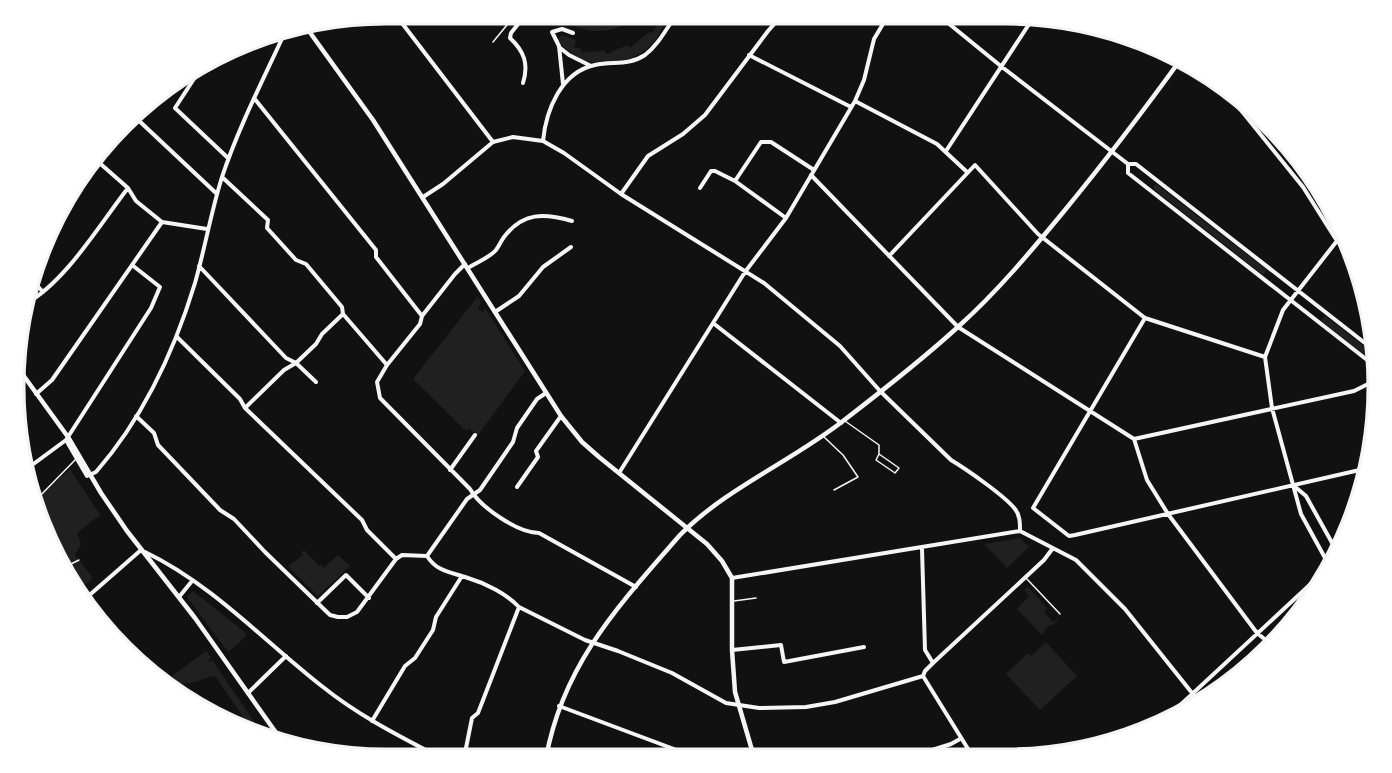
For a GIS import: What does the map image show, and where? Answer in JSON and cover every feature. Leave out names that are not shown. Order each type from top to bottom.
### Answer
[{"type":"street","points":[[402,24],[493,142]]},
{"type":"street","points":[[518,24],[510,38],[519,47],[525,59],[526,73],[523,83]]},
{"type":"street","points":[[543,141],[548,115],[563,84],[592,66],[629,63],[644,55],[657,43],[670,24]]},
{"type":"street","points":[[621,194],[648,156],[683,134],[705,115],[775,24]]},
{"type":"street","points":[[619,473],[745,272],[786,218],[855,101],[864,80],[874,39],[883,24]]},
{"type":"street","points":[[949,24],[1002,68],[1128,164],[1136,164],[1365,343]]},
{"type":"street","points":[[946,151],[1029,25]]},
{"type":"street","points":[[563,84],[559,47],[552,32],[562,29],[573,33]]},
{"type":"street","points":[[310,32],[355,94],[423,197],[561,416],[582,441],[687,527],[715,552],[729,570],[732,578],[732,650],[735,692],[752,749]]},
{"type":"street","points":[[89,475],[101,466],[136,416],[177,337],[228,158],[282,39]]},
{"type":"street","points":[[559,47],[569,55],[592,66]]},
{"type":"street","points":[[749,55],[851,107]]},
{"type":"street","points":[[548,749],[559,705],[592,642],[687,527],[842,422],[958,327],[1042,238],[1113,152],[1175,66]]},
{"type":"street","points":[[193,80],[175,108],[228,158]]},
{"type":"street","points":[[254,98],[376,250],[376,257],[422,316]]},
{"type":"street","points":[[855,101],[946,151],[967,172]]},
{"type":"street","points":[[1243,112],[1303,187],[1334,233]]},
{"type":"street","points":[[139,121],[217,194]]},
{"type":"street","points":[[423,197],[443,184],[493,142],[513,137],[543,141],[564,153],[621,194],[764,283],[840,346],[880,391],[951,460],[1013,506],[1020,520],[1020,531]]},
{"type":"street","points":[[735,181],[761,142],[771,142],[814,170]]},
{"type":"street","points":[[101,164],[128,188],[136,201],[162,222],[207,229]]},
{"type":"street","points":[[1128,164],[1128,173],[1367,360]]},
{"type":"street","points":[[889,256],[975,165],[1042,238],[1144,318],[1265,357]]},
{"type":"street","points":[[700,188],[711,171],[715,171],[735,181],[786,218]]},
{"type":"street","points":[[811,175],[958,327],[1134,439],[1147,480],[1168,514],[1257,633],[1265,640]]},
{"type":"street","points":[[222,177],[268,220],[267,228],[296,260],[306,264],[387,365]]},
{"type":"street","points":[[35,297],[67,267],[128,188]]},
{"type":"street","points":[[572,221],[554,216],[535,216],[519,222],[504,237],[494,252],[455,274],[422,316],[420,324],[387,365],[377,382],[380,398],[470,489],[478,501],[528,533],[539,533],[636,587]]},
{"type":"street","points":[[36,394],[52,380],[162,222]]},
{"type":"street","points":[[1325,557],[1301,514],[1292,485],[1272,408],[1265,357],[1283,310],[1337,240]]},
{"type":"street","points":[[495,312],[519,296],[543,267],[571,247]]},
{"type":"street","points":[[33,464],[67,438],[135,334],[160,287],[132,265]]},
{"type":"street","points":[[198,266],[286,358],[296,363],[316,382]]},
{"type":"street","points":[[38,287],[43,292]]},
{"type":"street","points":[[245,408],[284,370],[296,363],[344,314]]},
{"type":"street","points":[[1144,318],[1033,508],[1069,536],[1358,471]]},
{"type":"street","points":[[712,323],[842,422]]},
{"type":"street","points":[[177,337],[240,399],[245,408],[362,520],[367,530],[396,559]]},
{"type":"street","points":[[24,377],[67,438],[113,511],[179,597],[275,732]]},
{"type":"street","points":[[1134,439],[1354,391],[1368,384]]},
{"type":"street","points":[[427,555],[467,499],[480,489],[513,442],[517,428],[537,399],[546,393]]},
{"type":"street","points":[[136,416],[154,433],[158,445],[220,510],[234,519],[330,615],[347,617],[357,612],[396,559],[402,555],[427,555]]},
{"type":"street","points":[[517,487],[538,457],[536,451],[561,416]]},
{"type":"street","points":[[450,470],[475,435]]},
{"type":"street","points":[[1292,485],[1306,496],[1332,544]]},
{"type":"street","points":[[732,578],[922,549],[1020,531],[1076,560],[1125,609],[1194,696]]},
{"type":"street","points":[[427,555],[433,565],[512,600],[519,607],[592,642],[672,673],[726,703],[759,708],[806,707],[835,702],[922,676],[933,663],[1044,560],[1053,548]]},
{"type":"street","points":[[922,549],[926,650],[933,663]]},
{"type":"street","points":[[142,550],[192,581],[236,614],[324,688],[372,721],[424,749]]},
{"type":"street","points":[[90,595],[142,550]]},
{"type":"street","points":[[317,603],[346,574],[369,598]]},
{"type":"street","points":[[372,721],[405,666],[416,658],[433,630],[436,617],[462,576]]},
{"type":"street","points":[[179,597],[192,581]]},
{"type":"street","points":[[1182,703],[1308,586]]},
{"type":"street","points":[[466,749],[472,718],[478,713],[519,607]]},
{"type":"street","points":[[732,650],[781,645],[784,662],[864,647]]},
{"type":"street","points":[[248,693],[286,656]]},
{"type":"street","points":[[922,676],[967,749]]},
{"type":"street","points":[[559,705],[674,749]]},
{"type":"street","points":[[935,749],[960,739]]},
{"type":"lane","points":[[493,42],[508,24]]},
{"type":"lane","points":[[842,422],[879,445],[876,460],[895,474],[899,468],[879,454]]},
{"type":"lane","points":[[823,436],[843,455],[858,477],[834,490]]},
{"type":"lane","points":[[41,495],[79,458]]},
{"type":"lane","points":[[71,564],[79,560]]},
{"type":"lane","points":[[1026,577],[1060,614]]},
{"type":"lane","points":[[732,602],[756,598]]},
{"type":"shaded area","points":[[572,24],[626,24],[598,31]]},
{"type":"shaded area","points":[[664,24],[648,48],[630,58],[609,63],[583,60],[557,40],[562,35],[576,40],[574,47],[581,49],[581,52],[605,51],[606,54],[628,45],[630,48],[649,32],[651,34],[655,26]]},
{"type":"shaded area","points":[[1156,184],[1267,270],[1263,275],[1155,190],[1153,187]]},
{"type":"shaded area","points":[[478,296],[481,302],[478,309],[483,312],[485,308],[525,371],[478,435],[469,428],[466,431],[413,379]]},
{"type":"shaded area","points":[[1324,315],[1366,348],[1366,356],[1320,320],[1324,318]]},
{"type":"shaded area","points":[[70,469],[100,515],[77,533],[81,544],[75,555],[93,578],[84,586],[61,547],[41,495]]},
{"type":"shaded area","points":[[1020,538],[1029,547],[1007,568],[984,544]]},
{"type":"shaded area","points":[[304,550],[319,566],[321,564],[324,568],[338,555],[350,566],[318,596],[288,566],[303,555],[301,553]]},
{"type":"shaded area","points":[[1028,587],[1047,608],[1044,612],[1053,622],[1057,619],[1042,635],[1017,609],[1029,596],[1024,590]]},
{"type":"shaded area","points":[[193,591],[247,634],[228,652],[187,597]]},
{"type":"shaded area","points":[[1046,642],[1077,676],[1040,710],[1006,674],[1028,653],[1031,656]]},
{"type":"shaded area","points":[[206,651],[211,657],[208,662],[213,661],[256,724],[245,720],[215,676],[179,684],[170,677]]}]
